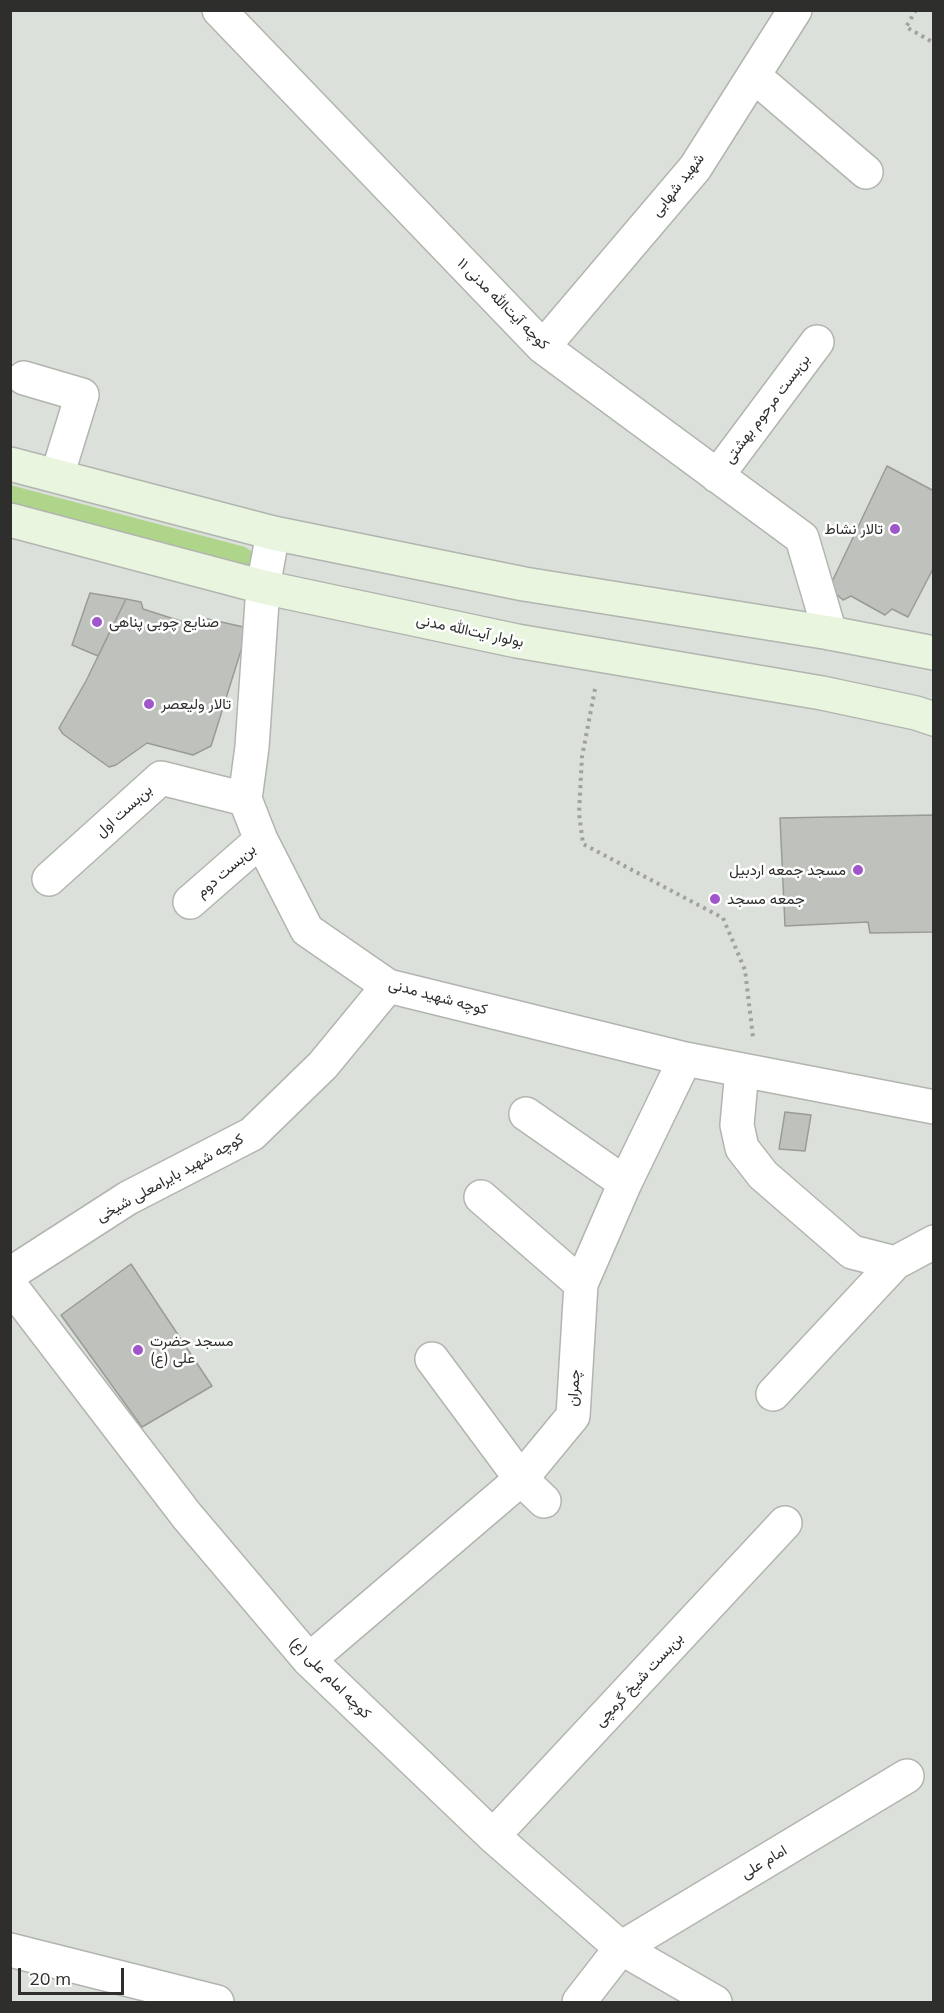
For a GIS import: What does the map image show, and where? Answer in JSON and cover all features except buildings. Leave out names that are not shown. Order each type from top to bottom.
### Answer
[{"type":"main road","points":[[10,464],[273,532],[524,584],[830,633],[933,654]]},
{"type":"main road","name":"بولوار آیت‌الله مدنی","points":[[10,520],[263,587],[517,642],[822,693],[916,713],[933,719]]},
{"type":"street","name":"کوچه آیت‌الله مدنی ۱۱","points":[[219,10],[543,347],[802,538],[830,633]]},
{"type":"street","name":"شهید شهابی","points":[[543,347],[695,168],[795,10]]},
{"type":"street","points":[[754,76],[867,172]]},
{"type":"street","name":"بن‌بست مرحوم بهشتی","points":[[717,476],[817,342]]},
{"type":"street","points":[[24,378],[82,395],[57,476]]},
{"type":"street","name":"کوچه شهید مدنی","points":[[273,532],[263,587],[252,747],[245,799],[261,840],[307,930],[388,986],[685,1059],[933,1107]]},
{"type":"street","name":"بن‌بست اول","points":[[49,879],[161,778],[245,799]]},
{"type":"street","name":"بن‌بست دوم","points":[[190,903],[261,840]]},
{"type":"street","name":"کوچه شهید بایرامعلی شیخی","points":[[10,1274],[128,1198],[252,1134],[323,1065],[388,986]]},
{"type":"street","name":"چمران","points":[[309,1660],[532,1490],[573,1416],[581,1284],[625,1183],[685,1059]]},
{"type":"street","points":[[750,1071],[737,1125],[742,1148],[763,1175],[852,1252],[896,1263]]},
{"type":"street","points":[[526,1114],[625,1183]]},
{"type":"street","points":[[481,1197],[581,1284]]},
{"type":"street","points":[[773,1394],[896,1263],[933,1242]]},
{"type":"street","name":"کوچه امام علی (ع)","points":[[10,1285],[187,1516],[309,1660],[493,1836],[621,1948],[715,2002]]},
{"type":"street","points":[[432,1359],[532,1490]]},
{"type":"street","name":"بن‌بست شیخ گرمچی","points":[[493,1836],[785,1523]]},
{"type":"street","name":"امام علی","points":[[621,1948],[906,1776]]},
{"type":"street","points":[[579,2002],[621,1948]]},
{"type":"street","points":[[10,1950],[217,2002]]},
{"type":"path","points":[[916,10],[906,27],[933,43]]},
{"type":"path","points":[[601,656],[582,758],[579,813],[583,844],[723,918],[745,970],[750,1071]]},
{"type":"green space","points":[[10,485],[245,547],[255,554],[254,564],[241,567],[11,504]]},
{"type":"place","name":"تالار نشاط","points":[[895,529]]},
{"type":"place","name":"صنایع چوبی پناهی","points":[[97,622]]},
{"type":"place","name":"تالار ولیعصر","points":[[149,704]]},
{"type":"place","name":"مسجد جمعه اردبیل","points":[[858,870]]},
{"type":"place","name":"جمعه مسجد","points":[[715,899]]},
{"type":"place","name":"مسجد حضرت علی (ع)","points":[[138,1350]]}]
